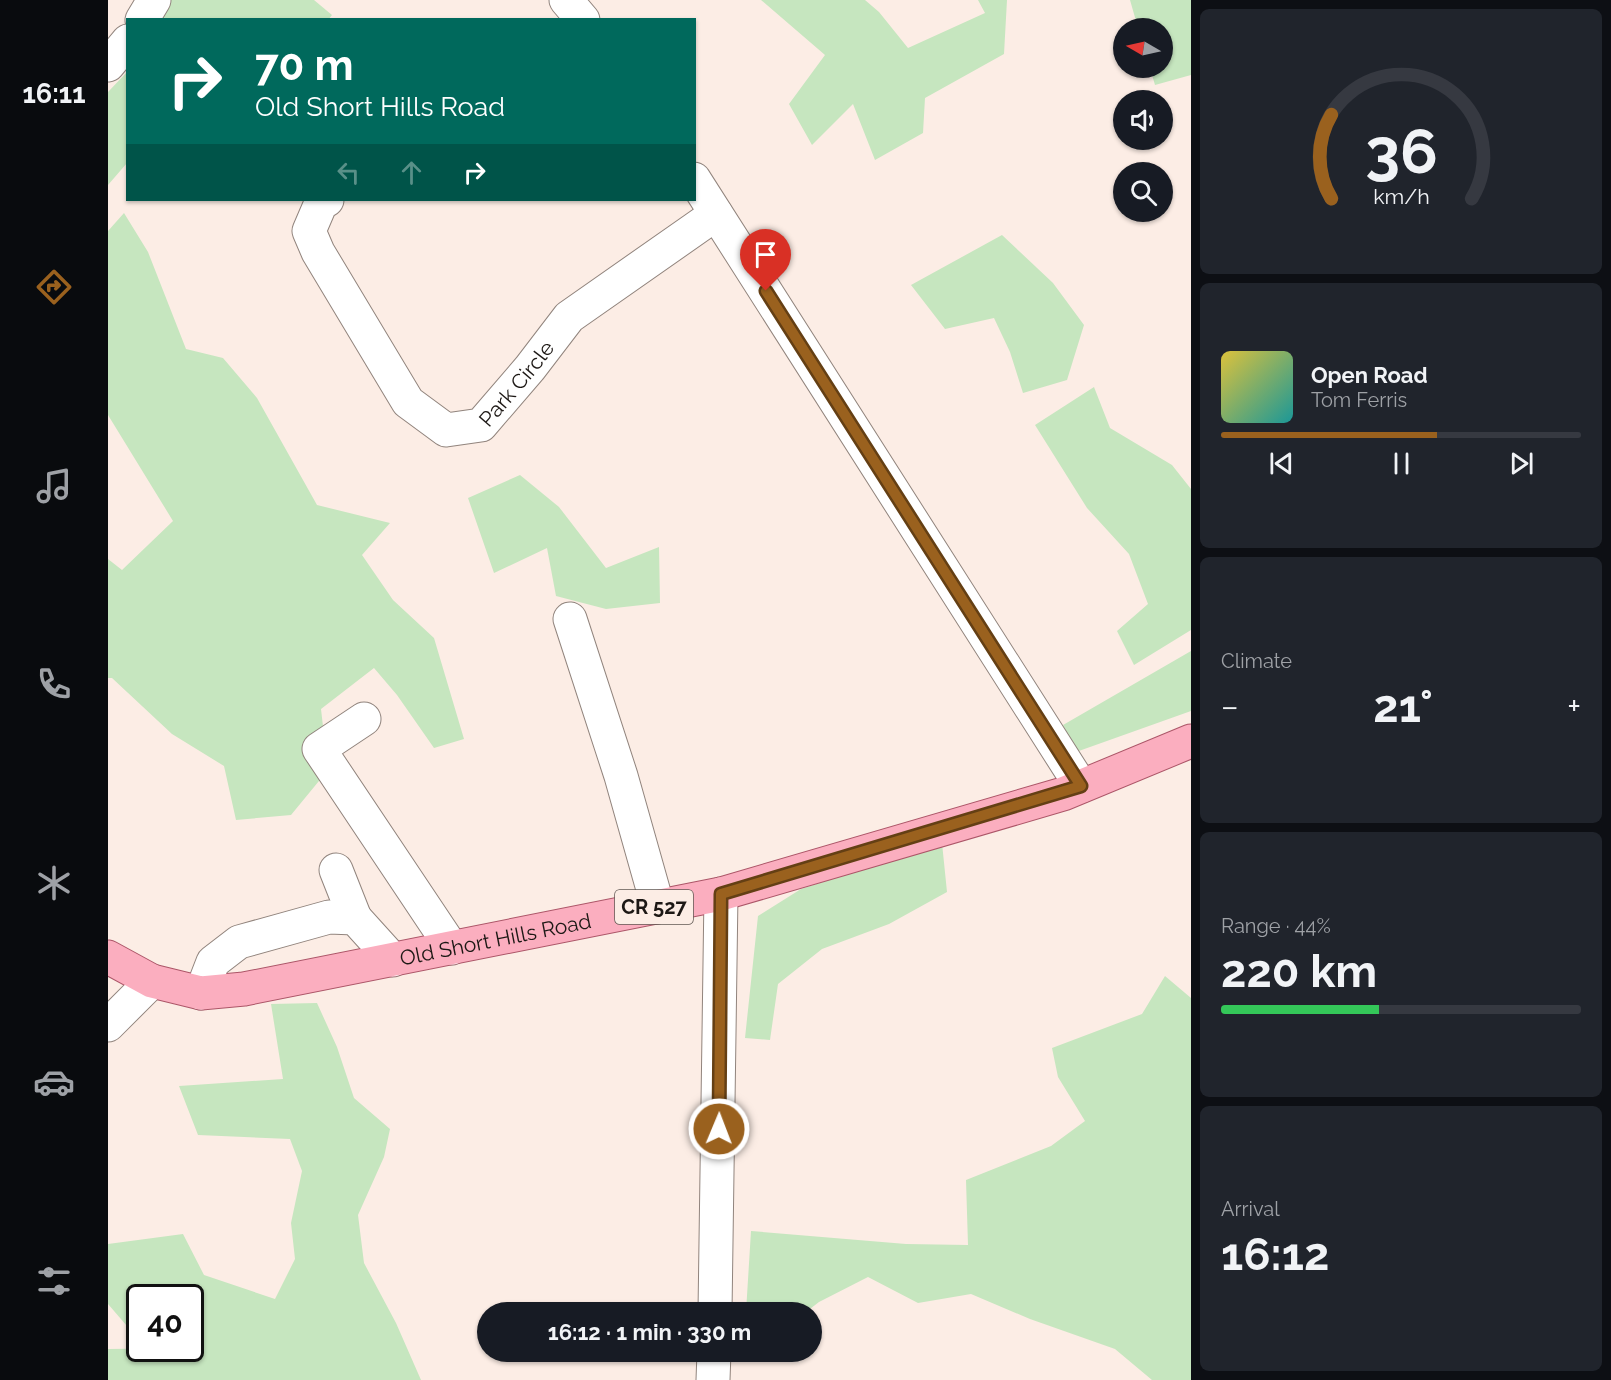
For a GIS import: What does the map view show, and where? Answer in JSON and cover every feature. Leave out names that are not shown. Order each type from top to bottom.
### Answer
[{"type":"main road","name":"Old Short Hills Road","points":[[108,957],[152,981],[201,993],[244,989],[393,960],[721,894],[1081,786],[1191,741]]},
{"type":"street","points":[[143,18],[154,0]]},
{"type":"street","points":[[566,0],[581,18]]},
{"type":"street","points":[[108,65],[126,43]]},
{"type":"street","points":[[696,182],[1081,786]]},
{"type":"street","name":"Park Circle","points":[[325,201],[321,203],[309,231],[318,252],[408,402],[446,430],[481,425],[530,368],[569,317],[717,214]]},
{"type":"street","points":[[570,619],[621,776],[658,907]]},
{"type":"street","points":[[364,719],[319,749],[452,948]]},
{"type":"street","points":[[336,870],[355,918],[393,960]]},
{"type":"street","points":[[715,1302],[721,894]]},
{"type":"street","points":[[201,993],[213,962],[239,942],[329,917],[355,918]]},
{"type":"street","points":[[108,1025],[152,981]]},
{"type":"street","points":[[713,1380],[714,1362]]},
{"type":"green space","points":[[168,0],[314,0],[332,15],[330,18],[159,18]]},
{"type":"green space","points":[[761,0],[865,0],[879,12],[908,48],[985,13],[978,0],[1007,0],[1004,54],[925,98],[923,133],[875,160],[853,104],[812,145],[789,104],[825,55]]},
{"type":"green space","points":[[1130,0],[1191,0],[1191,75],[1155,85],[1153,78],[1173,78],[1173,18],[1135,18]]},
{"type":"green space","points":[[126,73],[126,164],[108,185],[108,92]]},
{"type":"green space","points":[[124,213],[148,252],[186,349],[223,358],[257,398],[317,505],[390,523],[362,555],[393,600],[434,638],[464,739],[434,748],[397,695],[374,668],[321,709],[328,770],[291,815],[236,820],[224,766],[172,734],[112,678],[108,678],[108,559],[122,570],[173,521],[108,415],[108,231]]},
{"type":"green space","points":[[1002,235],[1053,283],[1084,325],[1067,380],[1023,393],[1010,352],[994,318],[945,329],[911,285]]},
{"type":"green space","points":[[1094,387],[1110,428],[1172,465],[1191,489],[1191,630],[1134,665],[1117,631],[1148,604],[1129,554],[1087,508],[1035,425]]},
{"type":"green space","points":[[520,475],[559,507],[606,568],[659,547],[660,603],[606,609],[556,596],[547,548],[494,573],[468,498]]},
{"type":"green space","points":[[1191,651],[1191,711],[1076,752],[1063,725]]},
{"type":"green space","points":[[942,843],[947,892],[889,924],[822,949],[778,984],[770,1040],[745,1038],[758,916],[801,889]]},
{"type":"green space","points":[[1165,976],[1191,998],[1191,1380],[1152,1380],[1115,1349],[1030,1319],[971,1294],[918,1303],[868,1277],[819,1302],[747,1302],[751,1231],[906,1244],[968,1245],[966,1180],[1051,1146],[1085,1121],[1058,1077],[1052,1048],[1142,1014]]},
{"type":"green space","points":[[317,1003],[337,1047],[354,1098],[390,1129],[384,1157],[358,1215],[364,1263],[396,1323],[421,1380],[108,1380],[108,1349],[126,1349],[126,1362],[204,1362],[204,1284],[126,1284],[126,1325],[108,1304],[108,1244],[183,1234],[204,1275],[275,1299],[295,1259],[291,1223],[302,1171],[290,1139],[198,1135],[179,1086],[283,1079],[271,1004]]},
{"type":"route","points":[[719,1129],[721,894],[1062,794],[1081,786],[766,291]]}]
